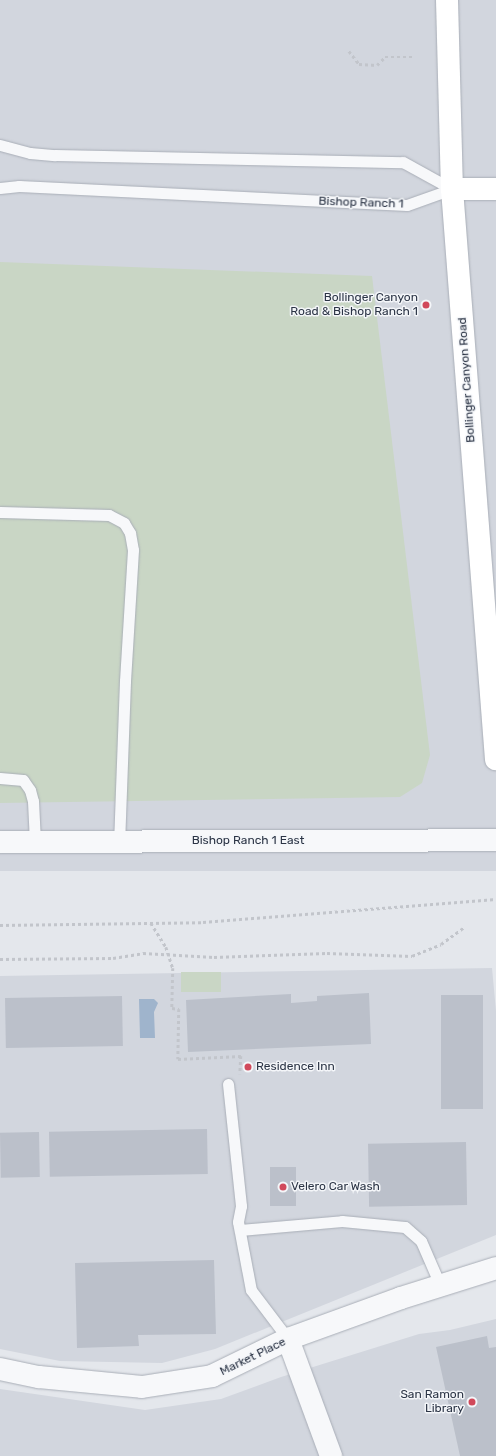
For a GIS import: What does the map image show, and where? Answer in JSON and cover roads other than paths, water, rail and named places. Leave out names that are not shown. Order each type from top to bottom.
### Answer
[{"type":"main road","name":"Bollinger Canyon Road","points":[[447,0],[452,189],[496,758]]},
{"type":"main road","points":[[452,189],[496,189]]},
{"type":"street","name":"Bishop Ranch 1 East","points":[[0,842],[496,840]]},
{"type":"street","name":"Market Place","points":[[0,1369],[39,1377],[142,1387],[212,1376],[288,1340],[440,1285],[496,1268]]},
{"type":"street","points":[[288,1340],[331,1456]]},
{"type":"lane","points":[[0,145],[30,153],[55,155],[403,162],[452,189]]},
{"type":"lane","name":"Bishop Ranch 1","points":[[0,188],[19,186],[407,205],[452,189]]},
{"type":"lane","points":[[0,512],[109,515],[124,523],[130,533],[133,550],[125,681],[119,842]]},
{"type":"lane","points":[[0,778],[23,780],[30,790],[33,801],[34,842]]},
{"type":"lane","points":[[228,1084],[241,1206],[240,1230],[251,1290],[288,1340]]},
{"type":"lane","points":[[240,1230],[342,1221],[405,1227],[421,1241],[440,1285]]},
{"type":"water","points":[[139,999],[154,999],[158,1003],[154,1012],[155,1038],[140,1038]]},
{"type":"place","name":"Bollinger Canyon Road & Bishop Ranch 1","points":[[426,305]]},
{"type":"place","name":"Residence Inn","points":[[248,1067]]},
{"type":"place","name":"Velero Car Wash","points":[[283,1187]]},
{"type":"place","name":"San Ramon Library","points":[[472,1402]]}]
